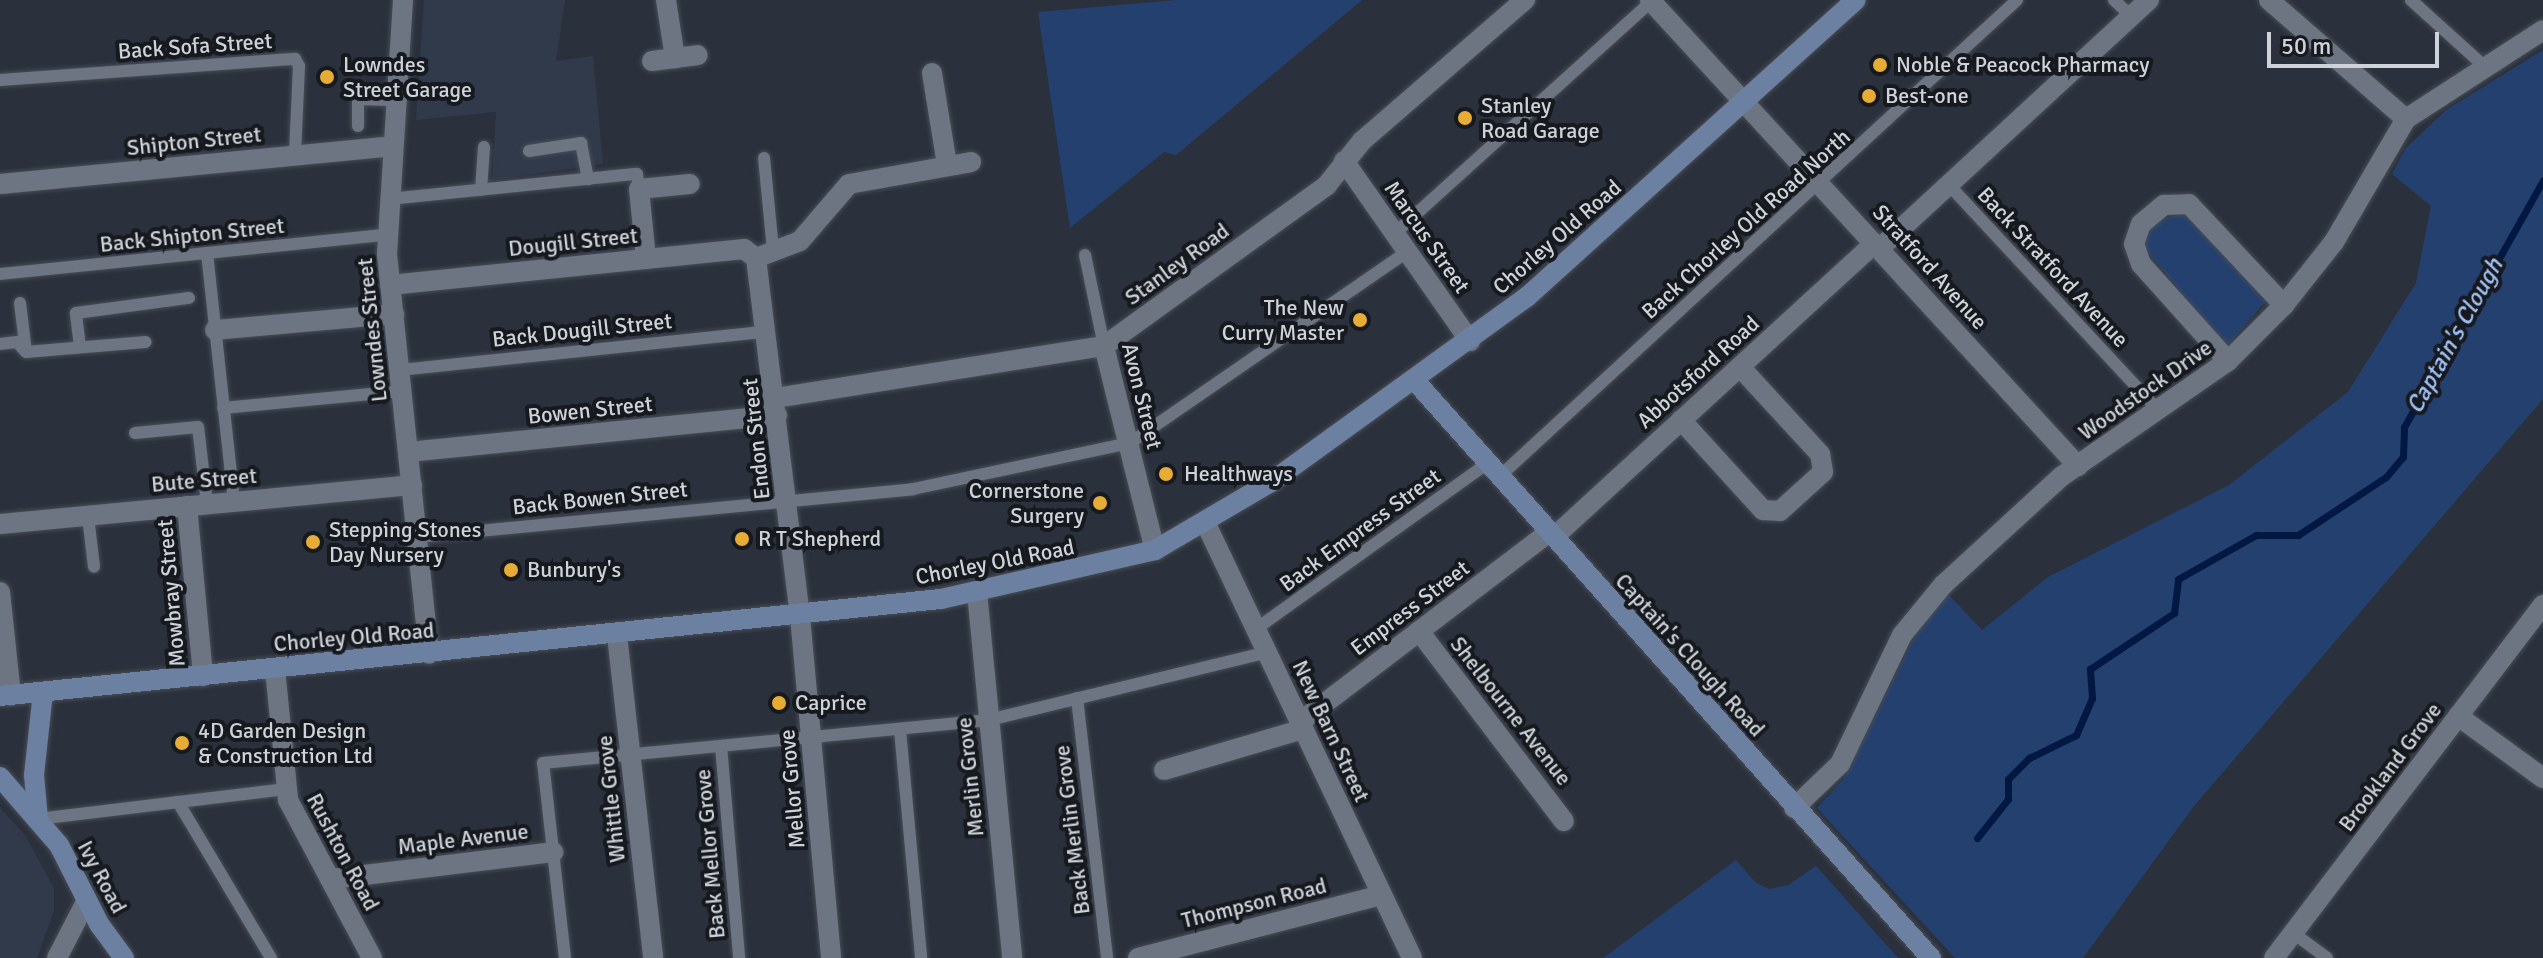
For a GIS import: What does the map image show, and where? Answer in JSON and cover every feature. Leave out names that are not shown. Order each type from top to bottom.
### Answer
[{"type":"main road","name":"Chorley Old Road","points":[[5,696],[800,616],[977,592],[1155,550],[1206,524],[1416,382],[1470,341],[1585,247],[1856,0]]},
{"type":"main road","name":"Captain's Clough Road","points":[[1416,382],[1931,958]]},
{"type":"main road","points":[[38,819],[34,775],[43,692]]},
{"type":"main road","name":"Ivy Road","points":[[0,777],[38,819],[66,857],[87,900],[124,958]]},
{"type":"street","name":"Lowndes Street","points":[[403,0],[387,235],[429,654]]},
{"type":"street","points":[[666,0],[675,58]]},
{"type":"street","name":"Stanley Road","points":[[776,406],[1104,346],[1316,194],[1344,161],[1525,0]]},
{"type":"street","name":"Abbotsford Road","points":[[1551,534],[1949,185],[2149,0]]},
{"type":"street","points":[[2269,0],[2406,119]]},
{"type":"street","name":"Stratford Avenue","points":[[1650,1],[1746,101],[2078,466]]},
{"type":"street","name":"Woodstock Drive","points":[[1794,808],[1840,764],[1902,635],[1920,612],[1990,541],[2078,466],[2160,412],[2228,361],[2284,305],[2345,226],[2406,119],[2543,30]]},
{"type":"street","points":[[652,61],[698,55]]},
{"type":"street","points":[[932,73],[947,165]]},
{"type":"street","points":[[916,112],[938,109]]},
{"type":"street","name":"Shipton Street","points":[[0,184],[392,146]]},
{"type":"street","name":"Marcus Street","points":[[1344,161],[1470,341]]},
{"type":"street","points":[[765,253],[800,241],[849,184],[971,162]]},
{"type":"street","points":[[646,259],[639,189],[690,184]]},
{"type":"street","points":[[2228,361],[2141,264],[2134,244],[2141,224],[2164,205],[2189,204],[2284,305]]},
{"type":"street","name":"Dougill Street","points":[[390,285],[744,249],[765,253]]},
{"type":"street","name":"Endon Street","points":[[765,253],[768,331],[800,616]]},
{"type":"street","points":[[215,330],[394,314]]},
{"type":"street","name":"Avon Street","points":[[1104,346],[1155,550]]},
{"type":"street","points":[[1681,420],[1763,510],[1780,511],[1823,472],[1820,454],[1740,367]]},
{"type":"street","name":"Bowen Street","points":[[408,452],[776,406]]},
{"type":"street","name":"Bute Street","points":[[0,524],[412,485]]},
{"type":"street","name":"Mowbray Street","points":[[197,505],[203,676]]},
{"type":"street","name":"New Barn Street","points":[[1206,524],[1412,958]]},
{"type":"street","name":"Empress Street","points":[[1302,726],[1419,631],[1551,534]]},
{"type":"street","points":[[0,592],[5,696]]},
{"type":"street","name":"Merlin Grove","points":[[977,592],[1012,958]]},
{"type":"street","name":"Brookland Grove","points":[[2274,958],[2543,605]]},
{"type":"street","name":"Mellor Grove","points":[[800,616],[831,958]]},
{"type":"street","name":"Shelbourne Avenue","points":[[1419,631],[1564,821]]},
{"type":"street","name":"Whittle Grove","points":[[617,635],[653,958]]},
{"type":"street","name":"Rushton Road","points":[[275,669],[286,789],[372,958]]},
{"type":"street","points":[[2458,716],[2543,778]]},
{"type":"street","points":[[1164,770],[1302,726]]},
{"type":"street","name":"Maple Avenue","points":[[331,879],[553,852]]},
{"type":"street","name":"Thompson Road","points":[[1138,958],[1382,895]]},
{"type":"street","points":[[57,958],[87,900]]},
{"type":"street","points":[[1212,939],[1222,958]]},
{"type":"lane","name":"Back Chorley Old Road North","points":[[1494,470],[1821,183],[2017,0]]},
{"type":"lane","points":[[2114,0],[2131,16]]},
{"type":"lane","points":[[2411,0],[2484,66]]},
{"type":"lane","points":[[1395,233],[1650,1]]},
{"type":"lane","name":"Back Sofa Street","points":[[0,80],[295,59],[299,66],[295,155]]},
{"type":"lane","points":[[358,126],[358,99],[395,100]]},
{"type":"lane","points":[[529,151],[581,143],[588,179]]},
{"type":"lane","points":[[481,190],[484,147]]},
{"type":"lane","name":"Endon Street","points":[[764,158],[765,253]]},
{"type":"lane","points":[[389,199],[637,174],[639,189]]},
{"type":"lane","name":"Back Stratford Avenue","points":[[1949,185],[2160,412]]},
{"type":"lane","name":"Back Shipton Street","points":[[0,274],[387,235]]},
{"type":"lane","points":[[1130,443],[1407,252]]},
{"type":"lane","points":[[207,253],[234,502]]},
{"type":"lane","name":"Avon Street","points":[[1085,255],[1104,346]]},
{"type":"lane","points":[[80,347],[76,313],[189,298]]},
{"type":"lane","points":[[20,303],[26,352]]},
{"type":"lane","name":"Back Dougill Street","points":[[400,370],[768,331]]},
{"type":"lane","points":[[0,344],[17,342],[26,352]]},
{"type":"lane","points":[[26,352],[146,342]]},
{"type":"lane","points":[[223,408],[402,391]]},
{"type":"lane","points":[[135,433],[198,427],[197,505]]},
{"type":"lane","name":"Back Bowen Street","points":[[417,537],[913,489],[1130,443]]},
{"type":"lane","name":"Back Empress Street","points":[[1256,629],[1494,470]]},
{"type":"lane","points":[[88,516],[94,567]]},
{"type":"lane","points":[[565,958],[543,763],[989,720],[1267,652]]},
{"type":"lane","name":"Back Merlin Grove","points":[[1077,698],[1107,958]]},
{"type":"lane","points":[[900,730],[921,958]]},
{"type":"lane","name":"Back Mellor Grove","points":[[721,746],[739,958]]},
{"type":"lane","points":[[38,819],[286,789]]},
{"type":"lane","points":[[178,802],[271,958]]},
{"type":"lane","points":[[2293,933],[2327,958]]},
{"type":"shaded area","points":[[424,0],[565,0],[556,61],[593,56],[603,164],[492,180],[496,112],[416,120]]},
{"type":"shaded area","points":[[1176,0],[1362,0],[1176,155],[1164,152],[1070,228],[1038,12]]},
{"type":"shaded area","points":[[2543,50],[2543,399],[2194,806],[2083,958],[1955,958],[1817,808],[1845,777],[1917,632],[1948,594],[1982,630],[2048,577],[2229,485],[2348,392],[2416,283],[2431,206],[2392,174],[2405,149],[2446,110]]},
{"type":"shaded area","points":[[2187,213],[2266,301],[2230,343],[2223,344],[2144,247],[2146,233],[2161,219]]},
{"type":"shaded area","points":[[0,808],[25,835],[54,888],[54,911],[37,958],[0,958]]},
{"type":"shaded area","points":[[1736,860],[1755,882],[1769,889],[1788,885],[1816,866],[1898,958],[1603,958]]},
{"type":"waterway","name":"Captain's Clough","points":[[1977,838],[2008,799],[2008,779],[2029,758],[2076,735],[2092,698],[2090,669],[2174,613],[2178,579],[2256,535],[2298,535],[2386,477],[2403,457],[2404,427],[2543,180]]},
{"type":"place","name":"Noble & Peacock Pharmacy","points":[[1880,65]]},
{"type":"place","name":"Lowndes Street Garage","points":[[327,77]]},
{"type":"place","name":"Best-one","points":[[1869,96]]},
{"type":"place","name":"Stanley Road Garage","points":[[1465,118]]},
{"type":"place","name":"The New Curry Master","points":[[1360,320]]},
{"type":"place","name":"Healthways","points":[[1166,474]]},
{"type":"place","name":"Cornerstone Surgery","points":[[1100,503]]},
{"type":"place","name":"R T Shepherd","points":[[742,539]]},
{"type":"place","name":"Stepping Stones Day Nursery","points":[[313,542]]},
{"type":"place","name":"Bunbury's","points":[[511,570]]},
{"type":"place","name":"Caprice","points":[[779,703]]},
{"type":"place","name":"4D Garden Design & Construction Ltd","points":[[182,743]]}]
